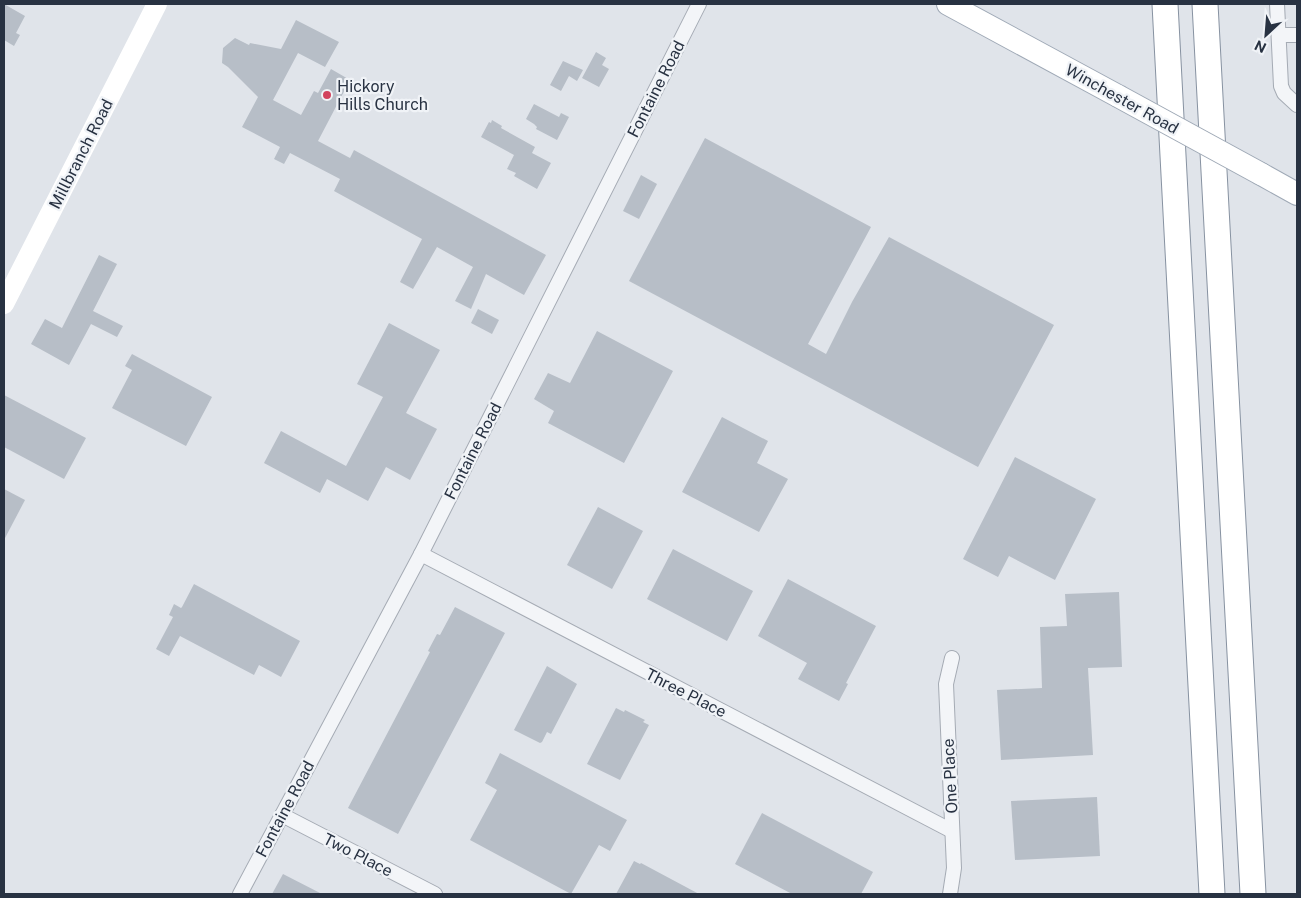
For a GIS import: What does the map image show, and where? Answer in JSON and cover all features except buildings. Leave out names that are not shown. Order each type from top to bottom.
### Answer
[{"type":"highway","points":[[1165,4],[1212,894]]},
{"type":"highway","points":[[1205,4],[1253,894]]},
{"type":"main road","name":"Millbranch Road","points":[[4,304],[158,4]]},
{"type":"main road","name":"Winchester Road","points":[[948,4],[1297,194]]},
{"type":"street","name":"Fontaine Road","points":[[240,894],[421,554],[699,4]]},
{"type":"street","points":[[1277,4],[1281,86],[1284,92],[1297,104]]},
{"type":"street","points":[[1278,35],[1297,35]]},
{"type":"street","name":"Three Place","points":[[421,554],[952,831]]},
{"type":"street","name":"One Place","points":[[950,894],[954,868],[946,684],[952,658]]},
{"type":"street","name":"Two Place","points":[[282,815],[435,894]]},
{"type":"place","name":"Hickory Hills Church","points":[[327,95]]}]
